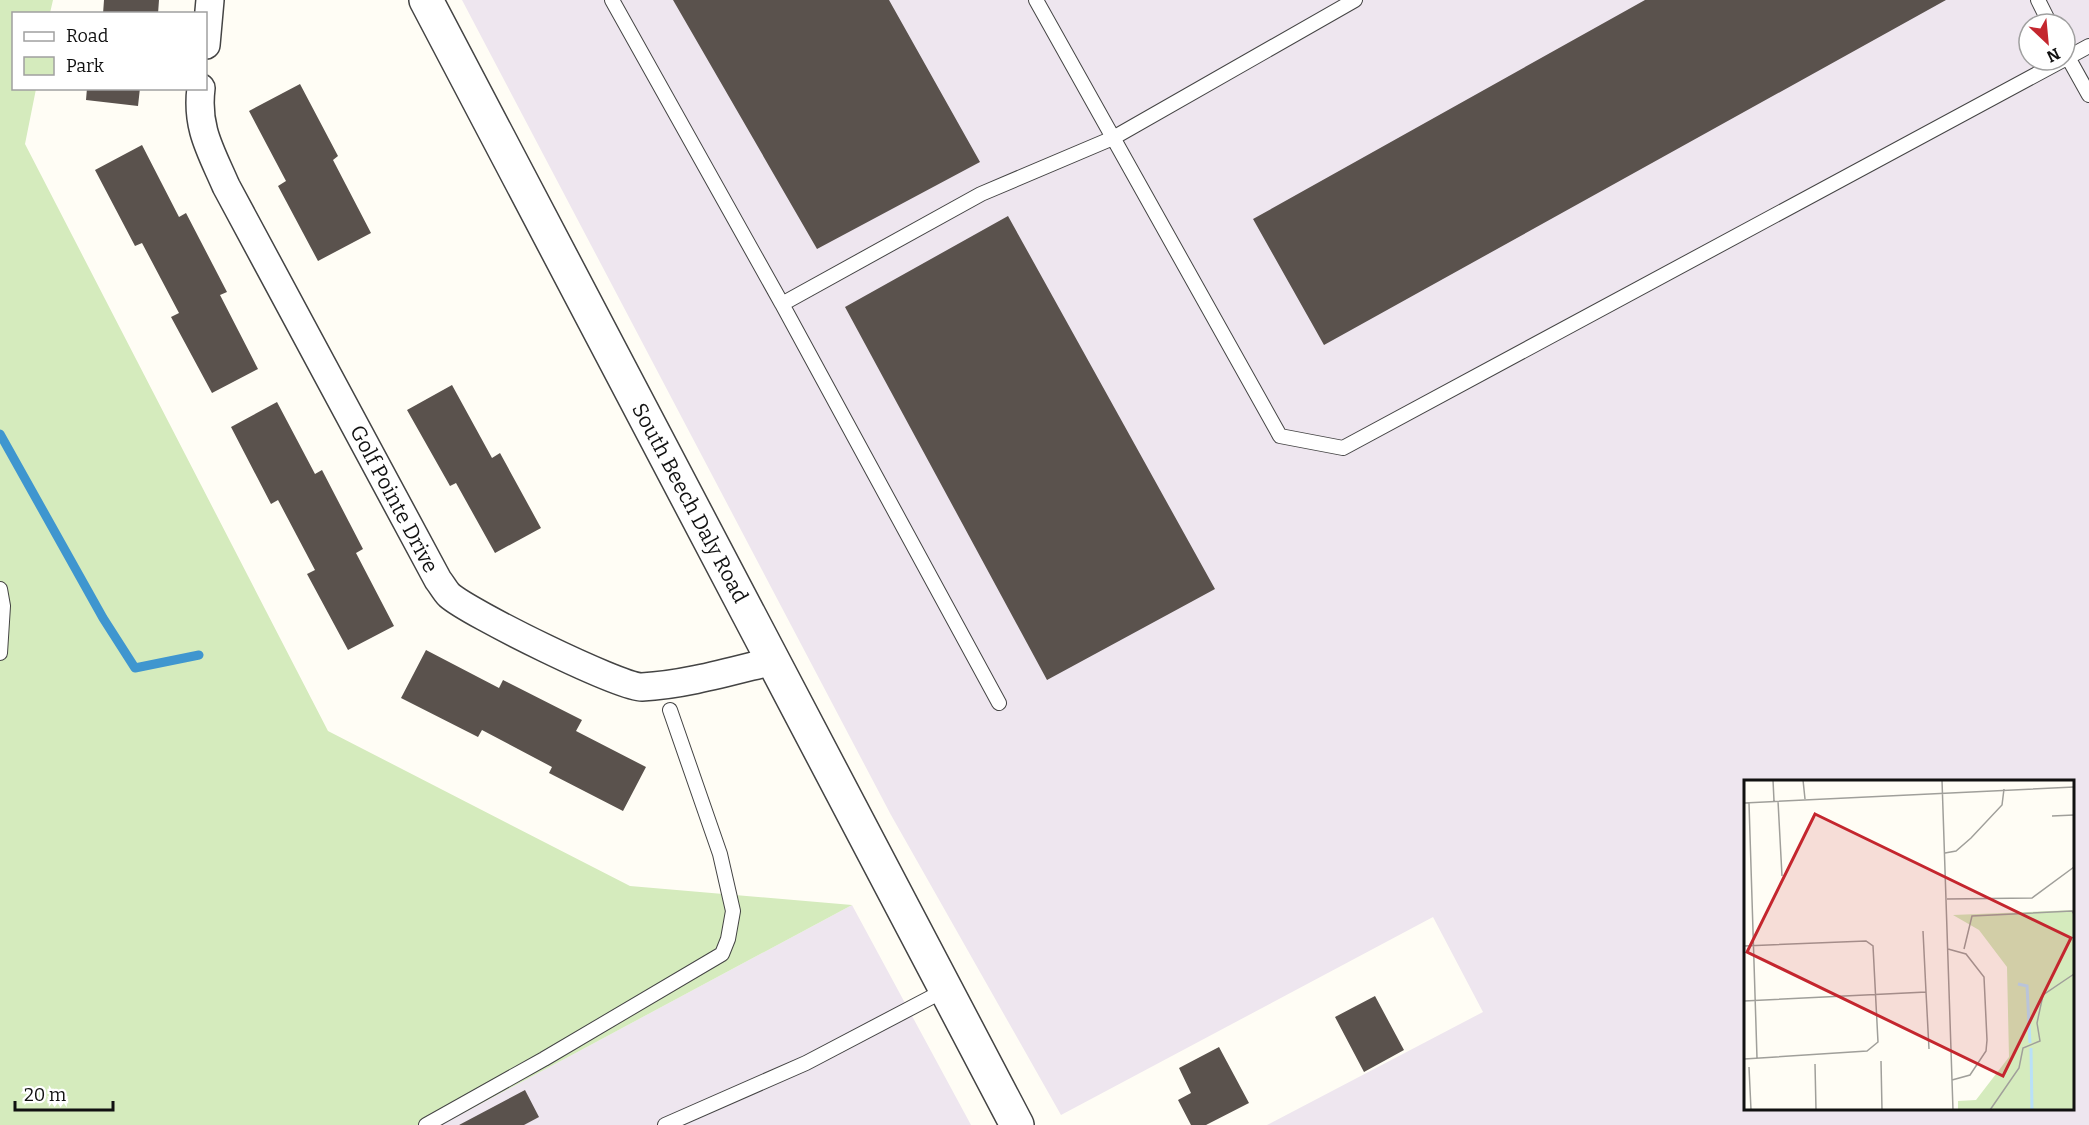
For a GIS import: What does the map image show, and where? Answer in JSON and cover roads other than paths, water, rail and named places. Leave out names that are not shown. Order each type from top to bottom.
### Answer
[{"type":"street","points":[[207,34],[210,0]]},
{"type":"street","name":"South Beech Daly Road","points":[[426,0],[1017,1125]]},
{"type":"street","name":"Golf Pointe Drive","points":[[201,90],[198,112],[202,129],[226,186],[438,580],[448,594],[473,610],[565,657],[615,681],[641,687],[707,677],[772,662]]},
{"type":"lane","points":[[612,0],[782,304],[999,703]]},
{"type":"lane","points":[[1036,0],[1280,436],[1343,448],[2037,72]]},
{"type":"lane","points":[[782,304],[981,194],[1113,138],[1355,0]]},
{"type":"lane","points":[[2074,72],[2089,95]]},
{"type":"lane","points":[[0,589],[3,606],[0,653]]},
{"type":"lane","points":[[426,1125],[544,1059],[722,954],[728,939],[733,911],[720,854],[670,710]]},
{"type":"lane","points":[[665,1125],[949,998]]},
{"type":"waterway","points":[[0,434],[103,618],[135,668],[199,655]]}]
